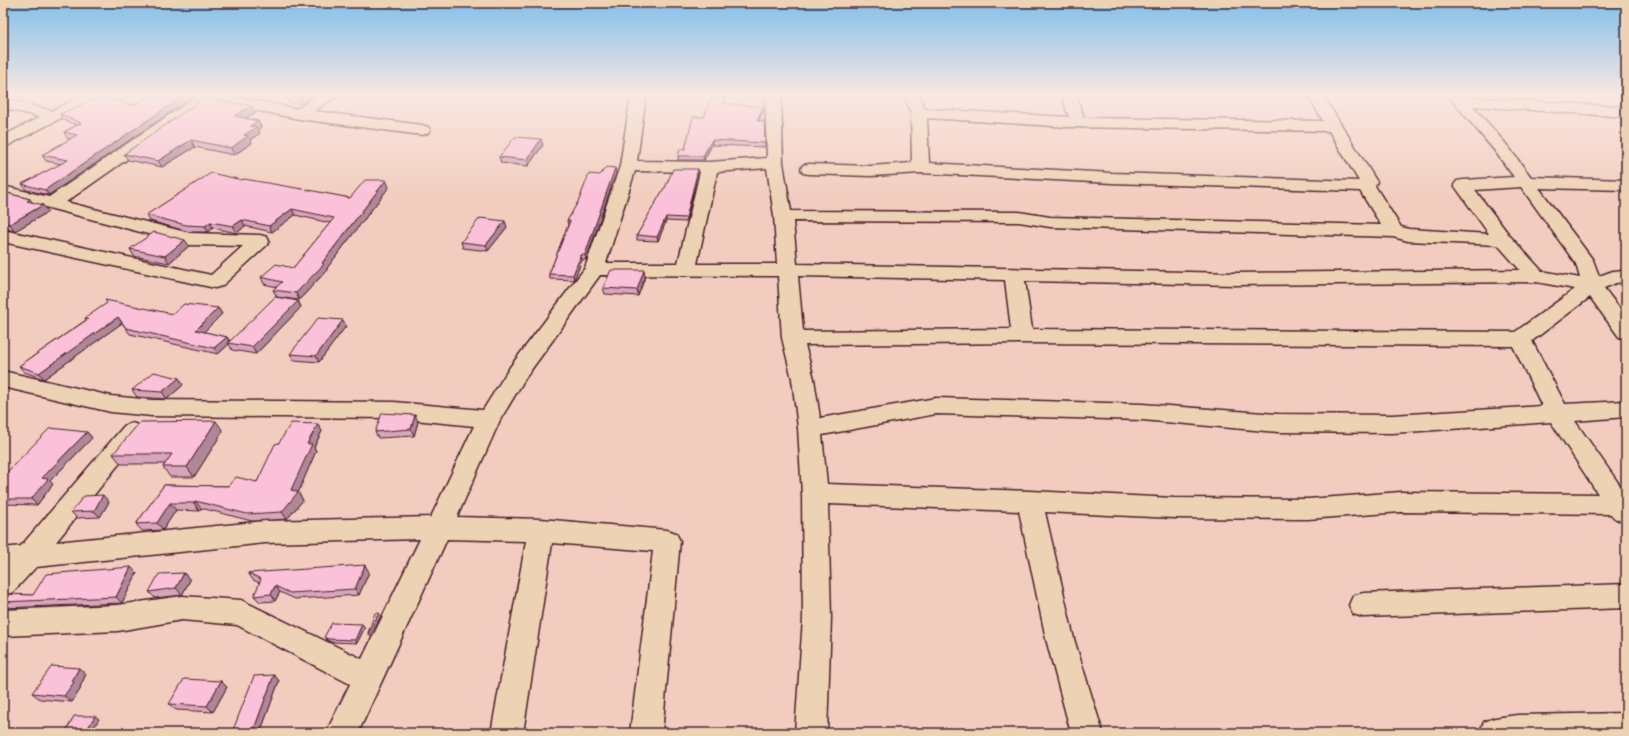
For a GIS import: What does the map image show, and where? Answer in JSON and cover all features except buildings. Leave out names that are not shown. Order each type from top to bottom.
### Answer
[{"type":"street","points":[[3,142],[30,128]]},
{"type":"street","points":[[52,203],[160,128]]},
{"type":"street","points":[[409,128],[422,130]]},
{"type":"street","points":[[342,733],[489,419],[518,372],[594,269],[628,166],[634,128]]},
{"type":"street","points":[[774,128],[775,163],[783,216],[786,270],[793,338],[803,378],[810,428],[815,494],[817,618],[811,733]]},
{"type":"street","points":[[920,128],[921,168]]},
{"type":"street","points":[[1335,128],[1368,182],[1366,186],[1394,232]]},
{"type":"street","points":[[1484,128],[1500,147],[1524,182],[1586,264],[1592,286],[1626,332]]},
{"type":"street","points":[[628,166],[709,167],[775,163]]},
{"type":"street","points":[[686,269],[707,183],[709,167]]},
{"type":"street","points":[[809,169],[871,171],[921,168],[1112,178],[1366,186]]},
{"type":"street","points":[[1536,276],[1503,240],[1463,185],[1524,182],[1626,185]]},
{"type":"street","points":[[3,191],[190,239],[260,241],[215,282],[3,236]]},
{"type":"street","points":[[783,216],[1019,217],[1050,222],[1394,232],[1408,235],[1503,240]]},
{"type":"street","points":[[594,269],[786,270],[1238,279],[1536,276],[1592,286]]},
{"type":"street","points":[[1014,274],[1023,336]]},
{"type":"street","points":[[793,338],[1023,336],[1520,339],[1592,286],[1613,277],[1626,276]]},
{"type":"street","points":[[1520,339],[1558,414],[1623,507]]},
{"type":"street","points":[[3,379],[111,404],[152,408],[394,410],[489,419]]},
{"type":"street","points":[[810,428],[936,406],[1142,412],[1278,423],[1392,424],[1626,409]]},
{"type":"street","points":[[3,584],[15,558],[152,408]]},
{"type":"street","points":[[815,494],[1030,501],[1174,508],[1300,509],[1401,502],[1623,507]]},
{"type":"street","points":[[1030,501],[1060,639],[1086,733]]},
{"type":"street","points":[[15,558],[265,532],[439,528],[541,530],[667,541],[646,733]]},
{"type":"street","points":[[507,733],[541,530]]},
{"type":"street","points":[[1363,605],[1626,596]]},
{"type":"street","points":[[3,623],[118,618],[182,608],[241,613],[368,678]]},
{"type":"street","points":[[1495,733],[1517,730],[1626,728]]}]
